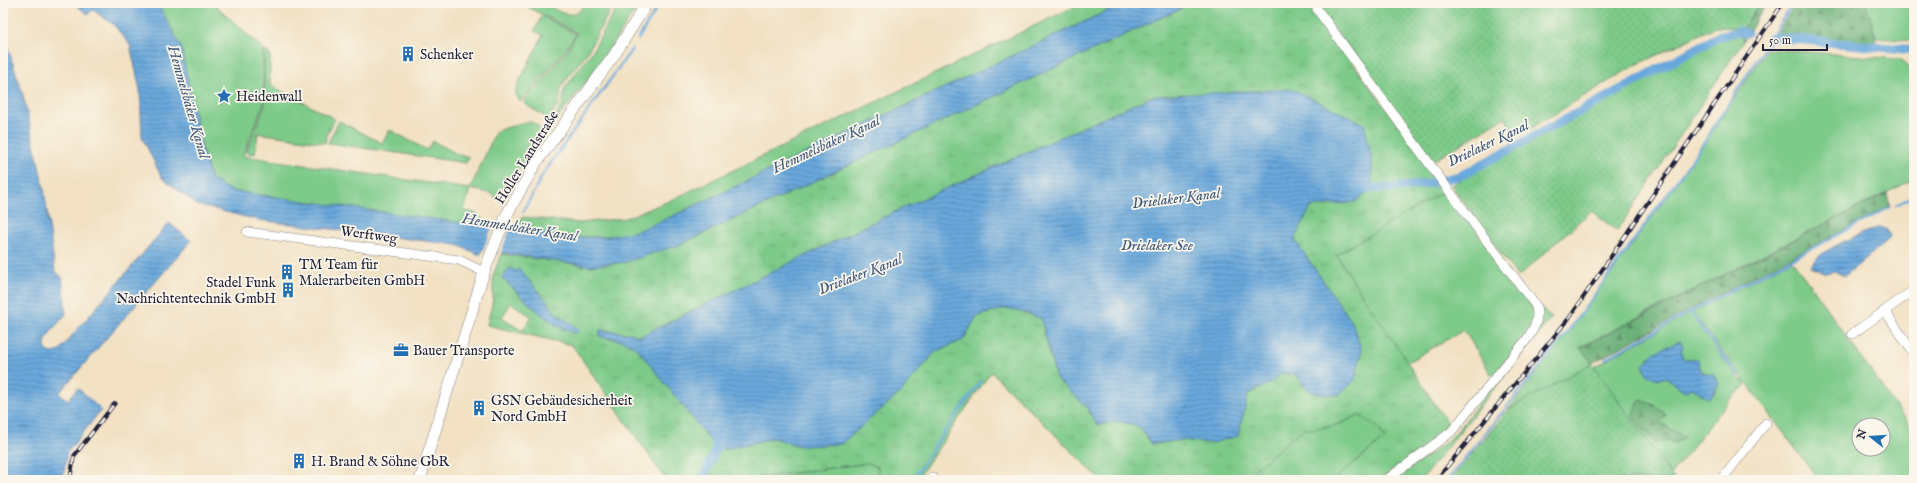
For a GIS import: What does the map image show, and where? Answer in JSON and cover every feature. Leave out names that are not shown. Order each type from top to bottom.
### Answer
[{"type":"main road","name":"Holler Landstraße","points":[[420,480],[484,272],[501,228],[516,196],[536,163],[615,54],[647,3]]},
{"type":"street","points":[[1317,9],[1447,188],[1536,306],[1538,316],[1536,325],[1527,339],[1451,432],[1386,480]]},
{"type":"street","name":"Werftweg","points":[[247,232],[459,260],[484,272]]},
{"type":"street","points":[[1852,334],[1914,290]]},
{"type":"street","points":[[1885,311],[1914,354]]},
{"type":"street","points":[[1725,480],[1723,478],[1766,423]]},
{"type":"green space","points":[[540,2],[565,14],[570,14],[580,10],[585,3],[614,3],[587,53],[561,88],[559,104],[549,119],[523,102],[567,51],[577,33],[520,3]]},
{"type":"green space","points":[[151,3],[213,3],[263,49],[264,103],[243,156],[470,189],[464,211],[475,213],[481,217],[482,227],[231,191],[211,179],[162,11]]},
{"type":"green space","points":[[619,3],[640,3],[594,72],[560,115],[555,118],[563,103],[564,89],[592,52]]},
{"type":"green space","points":[[1082,3],[1124,3],[649,227],[639,231],[619,235],[590,237],[562,236],[518,230],[522,217],[580,223],[626,218],[669,201]]},
{"type":"green space","points":[[1192,3],[1309,3],[1446,190],[1336,255],[1451,428],[1380,480],[1333,480],[1385,438],[1377,426],[1358,415],[1332,426],[1303,429],[1242,480],[1101,480],[991,372],[918,478],[921,480],[877,480],[878,467],[868,463],[757,478],[757,480],[666,480],[572,345],[487,325],[493,300],[493,276],[501,254],[590,266],[679,245]],"holes":[[[1153,96],[1355,202],[1311,207],[1294,239],[1352,322],[1304,387],[1297,375],[1281,373],[1272,382],[1248,394],[1212,443],[1182,440],[1152,444],[1140,427],[1118,421],[1097,425],[1086,406],[1056,378],[1041,318],[1008,308],[977,316],[963,340],[935,352],[901,392],[841,444],[801,446],[773,438],[725,449],[717,447],[636,347],[624,341],[599,336],[601,330],[633,334],[639,337],[907,206]],[[510,268],[551,306],[555,314],[562,317],[564,330],[548,319],[503,278]],[[511,303],[532,317],[522,331],[502,317]]]},
{"type":"green space","points":[[1332,3],[1759,3],[1744,28],[1715,27],[1634,66],[1515,138],[1505,117],[1433,161],[1319,9]]},
{"type":"green space","points":[[1759,3],[1767,3],[1744,40],[1741,33]]},
{"type":"green space","points":[[1796,3],[1866,3],[1876,38],[1874,45],[1776,34]]},
{"type":"green space","points":[[1866,3],[1914,3],[1914,41],[1876,38]]},
{"type":"green space","points":[[542,16],[576,34],[565,51],[520,102],[516,96],[516,88],[543,35],[534,31]]},
{"type":"green space","points":[[1741,33],[1744,40],[1617,231],[1591,211],[1518,277],[1451,185],[1724,35]]},
{"type":"green space","points":[[1767,49],[1901,59],[1914,75],[1914,179],[1580,347],[1592,363],[1508,410],[1641,232]]},
{"type":"green space","points":[[264,50],[270,54],[270,85],[335,119],[327,134],[325,143],[258,133],[255,154],[246,153],[265,104]]},
{"type":"green space","points":[[339,121],[382,143],[390,130],[427,150],[433,141],[459,155],[469,157],[466,163],[328,143]]},
{"type":"green space","points":[[529,121],[537,125],[541,131],[501,201],[490,193],[470,189],[496,131]]},
{"type":"green space","points":[[1446,190],[1530,303],[1534,312],[1532,322],[1524,339],[1492,376],[1464,330],[1406,363],[1336,254]]},
{"type":"green space","points":[[1887,193],[1890,206],[1688,311],[1592,363],[1580,348]]},
{"type":"green space","points":[[1792,260],[1914,432],[1914,480],[1819,480],[1747,384],[1732,397],[1671,474],[1594,367],[1690,313],[1737,377],[1746,383],[1692,312]],"holes":[[[1681,352],[1683,359],[1698,359],[1701,372],[1707,373],[1719,383],[1712,396],[1702,395],[1698,391],[1691,388],[1686,391],[1683,390],[1666,377]],[[1640,400],[1666,415],[1659,422],[1684,437],[1666,440]]]},
{"type":"green space","points":[[1541,307],[1551,318],[1421,480],[1394,480],[1448,441],[1457,431],[1538,328]]},
{"type":"green space","points":[[1592,363],[1675,480],[1450,480],[1508,410]]},
{"type":"green space","points":[[1640,400],[1655,405],[1666,415],[1659,422],[1685,437],[1675,443],[1666,440],[1655,443],[1632,416]]},
{"type":"green space","points":[[1358,415],[1377,426],[1385,438],[1333,480],[1242,480],[1303,429],[1332,426]]},
{"type":"green space","points":[[868,463],[878,467],[877,480],[757,480],[757,478]]},
{"type":"water","name":"Hemmelsbäker Kanal","points":[[73,3],[151,3],[162,11],[181,47],[202,150],[211,179],[231,191],[572,238],[604,237],[635,232],[673,216],[1124,3],[1192,3],[679,245],[626,262],[590,266],[482,250],[480,255],[457,245],[258,220],[197,205],[162,178],[142,137],[140,90],[130,45],[114,25],[93,10],[88,14]]},
{"type":"water","points":[[3,32],[23,95],[44,188],[55,271],[62,277],[66,314],[47,339],[45,344],[46,349],[50,353],[58,352],[169,223],[191,241],[59,393],[68,400],[78,388],[101,410],[67,453],[63,480],[3,480]]},
{"type":"water","name":"Drielaker See","points":[[1292,89],[1364,124],[1372,160],[1372,187],[1355,202],[1311,207],[1294,239],[1352,322],[1362,351],[1355,380],[1338,395],[1319,394],[1305,387],[1297,375],[1281,373],[1272,382],[1248,394],[1238,436],[1212,443],[1182,440],[1152,444],[1140,427],[1118,421],[1097,425],[1086,406],[1056,378],[1041,318],[1008,308],[977,316],[963,340],[935,352],[901,392],[841,444],[801,446],[773,438],[725,449],[717,447],[709,439],[636,347],[624,341],[599,336],[600,330],[633,334],[639,337],[907,206],[1153,96]]},
{"type":"water","points":[[1881,227],[1887,230],[1890,236],[1888,240],[1845,276],[1834,271],[1826,273],[1811,267],[1815,260],[1822,254],[1837,245],[1865,232]]},
{"type":"water","points":[[510,268],[515,271],[519,269],[554,310],[579,330],[575,333],[564,329],[545,317],[527,302],[502,278]]},
{"type":"water","points":[[1680,341],[1683,346],[1681,352],[1683,359],[1698,359],[1701,372],[1713,375],[1719,383],[1712,396],[1707,398],[1691,388],[1686,391],[1683,390],[1666,377],[1659,379],[1647,375],[1643,364],[1654,353]]},
{"type":"pier","points":[[493,226],[510,229],[500,255],[482,252]]},
{"type":"waterway","points":[[638,39],[660,3]]},
{"type":"waterway","points":[[1447,480],[1567,333],[1703,144],[1793,3]]},
{"type":"waterway","name":"Drielaker Kanal","points":[[1359,189],[1404,187],[1431,183],[1462,175],[1718,37],[1739,31],[1747,33]]},
{"type":"waterway","name":"Drielaker Kanal","points":[[1772,37],[1914,50]]},
{"type":"waterway","name":"Hemmelsbäker Kanal","points":[[523,212],[543,174],[632,49]]},
{"type":"waterway","points":[[1896,205],[1914,196]]},
{"type":"waterway","points":[[1605,359],[1690,312],[1889,208]]},
{"type":"waterway","points":[[1690,312],[1738,376]]},
{"type":"waterway","points":[[912,480],[981,381]]},
{"type":"waterway","points":[[702,480],[717,447],[713,436]]},
{"type":"railway","points":[[1436,480],[1570,317],[1783,3]]},
{"type":"railway","points":[[70,480],[74,456],[115,403]]},
{"type":"place","name":"Schenker","points":[[408,54]]},
{"type":"place","name":"Heidenwall","points":[[224,96]]},
{"type":"place","name":"TM Team für Malerarbeiten GmbH","points":[[287,272]]},
{"type":"place","name":"Stadel Funk Nachrichtentechnik GmbH","points":[[288,290]]},
{"type":"place","name":"Bauer Transporte","points":[[401,350]]},
{"type":"place","name":"GSN Gebäudesicherheit Nord GmbH","points":[[479,408]]},
{"type":"place","name":"H. Brand & Söhne GbR","points":[[299,461]]}]
